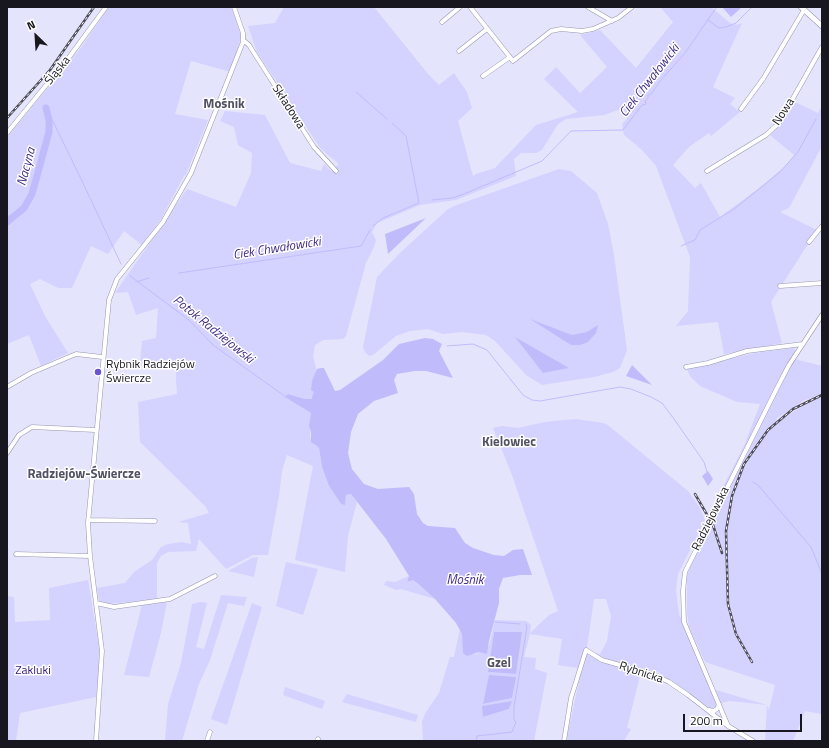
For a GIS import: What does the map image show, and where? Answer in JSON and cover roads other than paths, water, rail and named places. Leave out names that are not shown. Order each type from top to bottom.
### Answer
[{"type":"main road","points":[[803,9],[822,26]]},
{"type":"street","name":"Śląska","points":[[7,133],[70,56],[106,7]]},
{"type":"street","points":[[96,741],[102,655],[90,556],[88,520],[95,430],[108,305],[112,289],[122,272],[163,222],[185,185],[244,40],[242,28],[234,7]]},
{"type":"street","points":[[442,22],[460,7]]},
{"type":"street","points":[[470,7],[513,61],[544,35],[553,30],[590,30],[612,20],[632,7]]},
{"type":"street","points":[[588,7],[612,20]]},
{"type":"street","points":[[741,109],[763,79],[803,9]]},
{"type":"street","points":[[459,51],[487,29]]},
{"type":"street","name":"Składowa","points":[[244,40],[249,45],[314,147],[336,171]]},
{"type":"street","name":"Nowa","points":[[707,171],[766,134],[779,124],[822,47]]},
{"type":"street","points":[[484,76],[510,57]]},
{"type":"street","points":[[809,242],[822,226]]},
{"type":"street","points":[[780,286],[822,283]]},
{"type":"street","name":"Radziejowska","points":[[728,726],[684,622],[684,572],[789,365],[822,315]]},
{"type":"street","points":[[686,367],[708,363],[739,352],[803,344]]},
{"type":"street","points":[[7,387],[31,373],[76,354],[102,358]]},
{"type":"street","points":[[7,452],[20,435],[32,427],[95,430]]},
{"type":"street","points":[[88,520],[155,521]]},
{"type":"street","points":[[16,554],[90,556]]},
{"type":"street","points":[[96,603],[114,607],[170,599],[215,576]]},
{"type":"street","name":"Rybnicka","points":[[564,741],[571,698],[586,650],[597,658],[617,666],[655,676],[669,682],[709,710],[728,726],[753,741]]},
{"type":"street","points":[[709,710],[714,711],[717,709],[719,703]]},
{"type":"street","points":[[207,741],[210,732]]},
{"type":"water","points":[[722,7],[742,7],[731,17]]},
{"type":"water","points":[[426,218],[388,254],[385,234]]},
{"type":"water","points":[[530,319],[572,335],[587,332],[598,325],[596,333],[588,342],[580,345],[571,345]]},
{"type":"water","points":[[515,337],[569,368],[543,373]]},
{"type":"water","name":"Mośnik","points":[[425,338],[433,339],[442,344],[439,351],[453,378],[426,371],[397,374],[394,380],[398,393],[374,401],[358,414],[351,432],[348,453],[352,469],[364,484],[378,489],[409,487],[414,494],[417,514],[423,523],[428,526],[455,528],[465,543],[473,548],[494,555],[504,556],[513,550],[523,549],[532,575],[520,575],[503,578],[499,589],[499,603],[487,654],[479,652],[467,656],[463,653],[462,634],[456,623],[435,599],[417,583],[413,580],[407,582],[409,576],[386,539],[351,494],[346,495],[345,505],[341,504],[329,486],[322,467],[319,448],[311,442],[311,432],[309,426],[311,413],[285,397],[288,394],[305,399],[311,399],[314,392],[311,390],[312,381],[317,369],[321,368],[324,368],[335,391],[340,390],[383,360],[399,344]]},
{"type":"water","points":[[632,365],[652,385],[626,376]]},
{"type":"water","points":[[708,471],[713,479],[708,486],[702,476]]},
{"type":"water","points":[[494,632],[522,632],[516,674],[488,672]]},
{"type":"water","points":[[489,675],[516,677],[512,698],[483,704]]},
{"type":"water","points":[[512,701],[509,709],[483,717],[482,706]]},
{"type":"waterway","points":[[708,20],[719,28],[726,27],[736,23],[752,7]]},
{"type":"waterway","name":"Ciek Chwałowicki","points":[[432,200],[452,198],[464,194],[542,161],[571,131],[623,130],[642,105],[646,104],[645,101],[648,98],[648,95],[651,94],[661,80],[685,53],[716,8]]},
{"type":"waterway","points":[[356,92],[387,119]]},
{"type":"waterway","name":"Nacyna","points":[[7,222],[24,208],[32,194],[49,132],[49,120],[46,108]]},
{"type":"waterway","name":"Potok Radziejowski","points":[[47,109],[121,264]]},
{"type":"waterway","points":[[681,246],[695,240],[700,230],[734,209],[779,173],[798,152],[816,119]]},
{"type":"waterway","points":[[373,226],[383,218],[419,203],[406,136],[392,123]]},
{"type":"waterway","name":"Ciek Chwałowicki","points":[[179,273],[361,246],[370,230]]},
{"type":"waterway","name":"Potok Radziejowski","points":[[130,276],[189,320],[213,345],[286,397]]},
{"type":"waterway","name":"Ciek Chwałowicki","points":[[136,282],[149,278]]},
{"type":"waterway","points":[[447,346],[473,344],[487,350],[523,395],[532,400],[540,401],[620,387],[631,389],[651,397],[662,403],[674,419],[704,462],[707,472]]},
{"type":"waterway","points":[[753,482],[758,485],[811,547],[822,574]]},
{"type":"waterway","name":"Potok Radziejowski","points":[[495,622],[520,624]]},
{"type":"waterway","name":"Potok Radziejowski","points":[[476,741],[477,736],[512,732],[516,722],[514,720],[514,707],[527,627],[526,624]]},
{"type":"railway","points":[[7,118],[50,70],[94,7]]},
{"type":"railway","points":[[752,662],[736,634],[728,604],[726,531],[732,496],[744,464],[768,430],[793,409],[822,395]]},
{"type":"railway","points":[[695,494],[713,525],[722,553]]},
{"type":"place","name":"Rybnik Radziejów Świercze","points":[[98,372]]},
{"type":"district","name":"Mośnik","points":[[224,105]]},
{"type":"district","name":"Kielowiec","points":[[509,443]]},
{"type":"district","name":"Radziejów-Świercze","points":[[84,475]]},
{"type":"district","name":"Gzel","points":[[499,664]]},
{"type":"park label","name":"Zakluki","points":[[33,671]]}]
